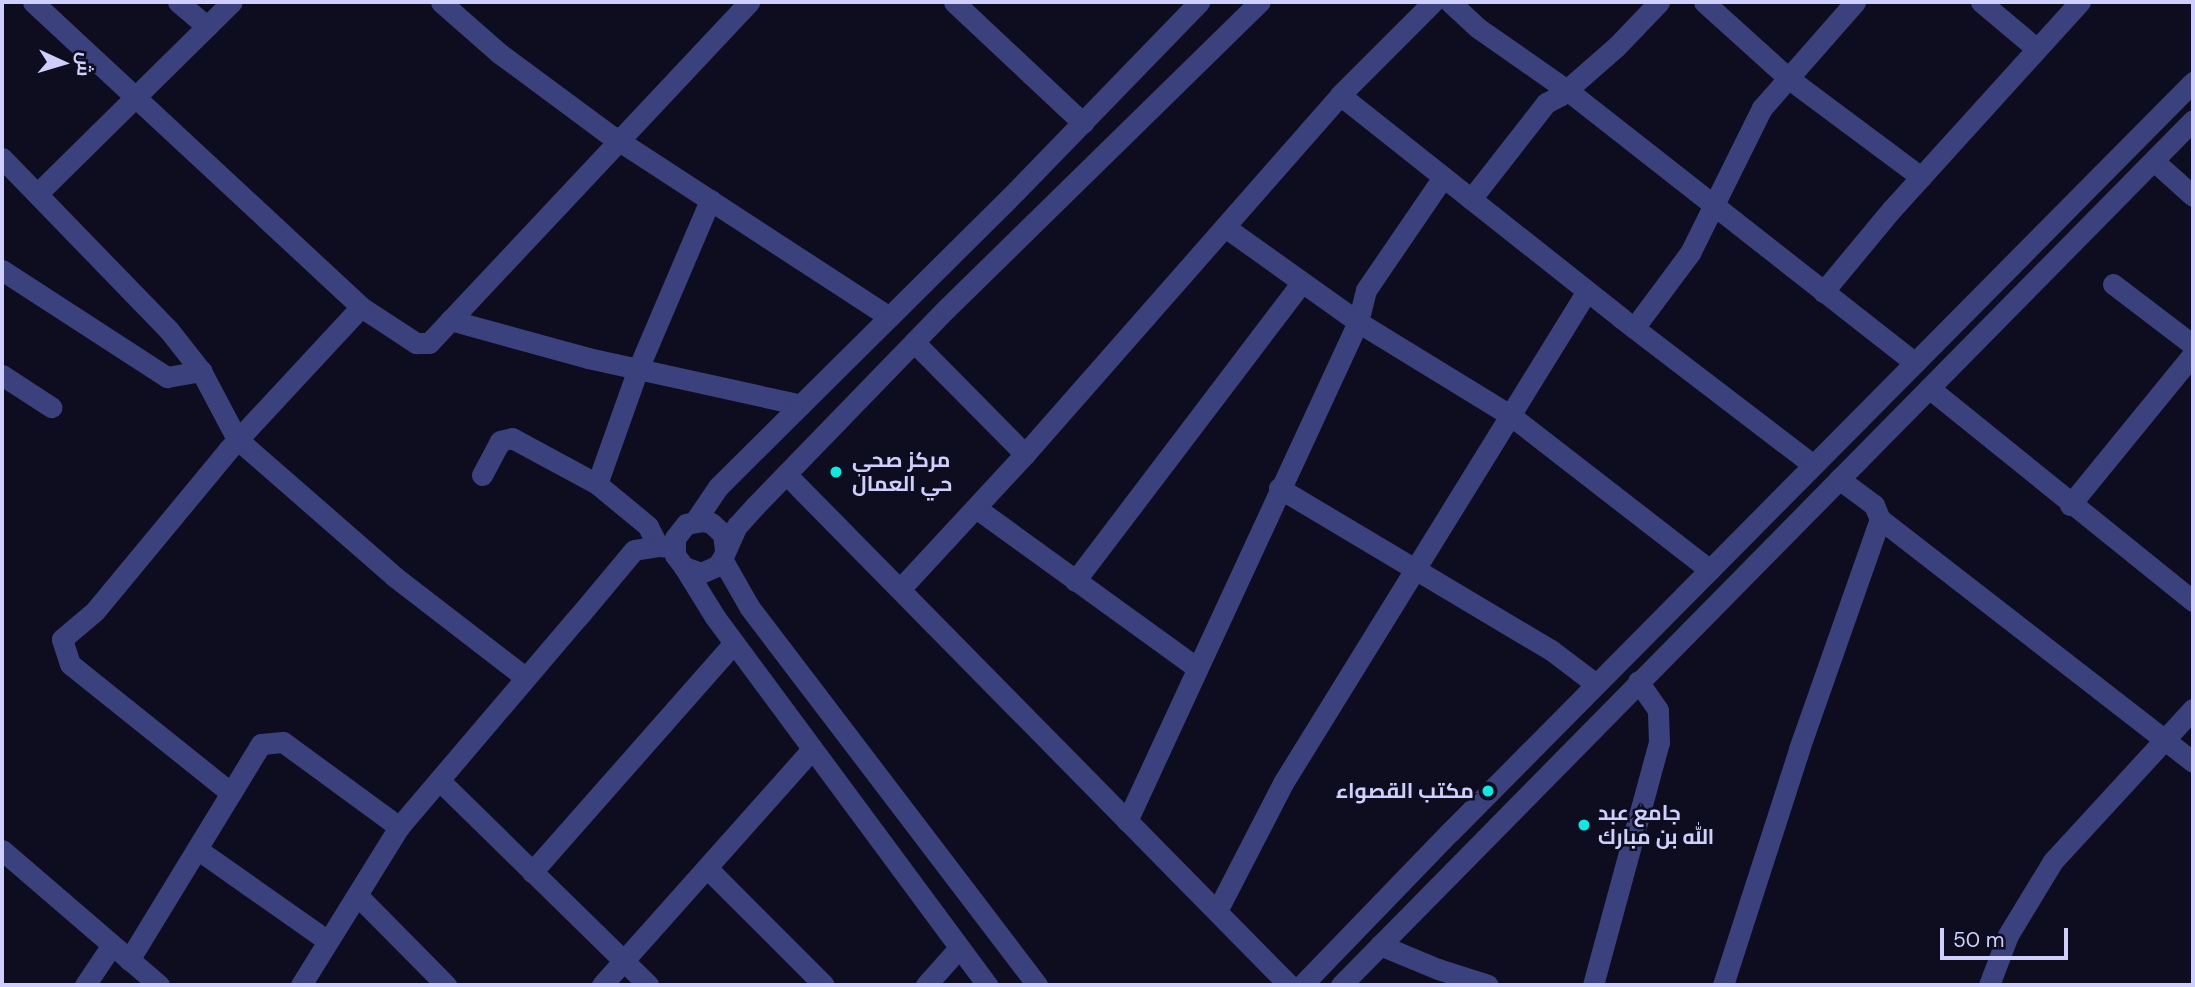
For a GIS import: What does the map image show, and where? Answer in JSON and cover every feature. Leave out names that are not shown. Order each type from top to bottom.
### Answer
[{"type":"street","points":[[33,2],[134,99],[361,307],[416,343],[429,343],[749,2]]},
{"type":"street","points":[[178,2],[208,26]]},
{"type":"street","points":[[38,193],[232,2]]},
{"type":"street","points":[[441,2],[499,53],[620,142],[889,317]]},
{"type":"street","points":[[954,2],[1083,123]]},
{"type":"street","points":[[300,985],[399,827],[634,550],[666,546],[680,530],[695,521],[718,487],[1083,123],[1199,2]]},
{"type":"street","points":[[684,567],[701,573],[717,566],[737,526],[786,474],[914,342],[1260,2]]},
{"type":"street","points":[[900,589],[1026,454],[1340,95],[1433,2]]},
{"type":"street","points":[[1450,2],[1478,28],[1567,90],[1915,363]]},
{"type":"street","points":[[1471,199],[1546,103],[1567,90],[1617,46],[1659,2]]},
{"type":"street","points":[[1704,2],[1788,78],[1921,177]]},
{"type":"street","points":[[1634,328],[1690,253],[1762,108],[1855,2]]},
{"type":"street","points":[[1981,2],[2036,49]]},
{"type":"street","points":[[1823,292],[1921,177],[2080,2]]},
{"type":"street","points":[[1302,985],[1581,699],[2193,82]]},
{"type":"street","points":[[1340,95],[1634,328],[1813,465]]},
{"type":"street","points":[[1341,985],[2193,120]]},
{"type":"street","points":[[2,158],[168,329],[201,370],[237,439],[395,577],[526,678]]},
{"type":"street","points":[[2154,161],[2193,197]]},
{"type":"street","points":[[1127,821],[1358,322],[1366,290],[1443,177]]},
{"type":"street","points":[[597,484],[638,369],[710,200]]},
{"type":"street","points":[[1225,227],[1358,322],[1510,415],[1710,570]]},
{"type":"street","points":[[2,270],[167,377],[201,370]]},
{"type":"street","points":[[1075,581],[1301,282]]},
{"type":"street","points":[[2113,284],[2193,345]]},
{"type":"street","points":[[1217,911],[1283,783],[1587,291]]},
{"type":"street","points":[[231,793],[70,664],[62,639],[95,611],[237,439],[361,307]]},
{"type":"street","points":[[450,320],[638,369],[801,405]]},
{"type":"street","points":[[914,342],[1026,454]]},
{"type":"street","points":[[2070,505],[2193,354]]},
{"type":"street","points":[[2,375],[51,407]]},
{"type":"street","points":[[1929,388],[2070,505],[2193,601]]},
{"type":"street","points":[[482,475],[500,441],[512,439],[597,484],[648,526],[684,567],[734,643],[987,985]]},
{"type":"street","points":[[786,474],[1289,985]]},
{"type":"street","points":[[1839,479],[1874,505],[1880,519],[2193,762]]},
{"type":"street","points":[[1279,488],[1551,650],[1596,684]]},
{"type":"street","points":[[976,508],[1197,668]]},
{"type":"street","points":[[1724,985],[1799,749],[1880,519]]},
{"type":"street","points":[[695,521],[711,523],[718,528],[725,542],[724,555],[750,608],[1037,985]]},
{"type":"street","points":[[533,872],[734,643]]},
{"type":"street","points":[[1593,985],[1659,742],[1658,710],[1638,681]]},
{"type":"street","points":[[1581,699],[1599,721]]},
{"type":"street","points":[[1989,985],[2008,934],[2036,885],[2071,839],[2193,709]]},
{"type":"street","points":[[129,960],[261,744],[283,742],[399,827]]},
{"type":"street","points":[[602,985],[812,749]]},
{"type":"street","points":[[439,780],[648,985]]},
{"type":"street","points":[[197,849],[328,941]]},
{"type":"street","points":[[2,850],[159,985]]},
{"type":"street","points":[[707,868],[824,985]]},
{"type":"street","points":[[357,895],[446,985]]},
{"type":"street","points":[[85,985],[112,945]]},
{"type":"street","points":[[1380,945],[1438,970],[1489,985]]},
{"type":"street","points":[[926,985],[959,948]]},
{"type":"place","name":"مركز صحي حي العمال","points":[[836,472]]},
{"type":"place","name":"مكتب القصواء","points":[[1488,791]]},
{"type":"place","name":"جامع عبد الله بن مبارك","points":[[1584,825]]}]
